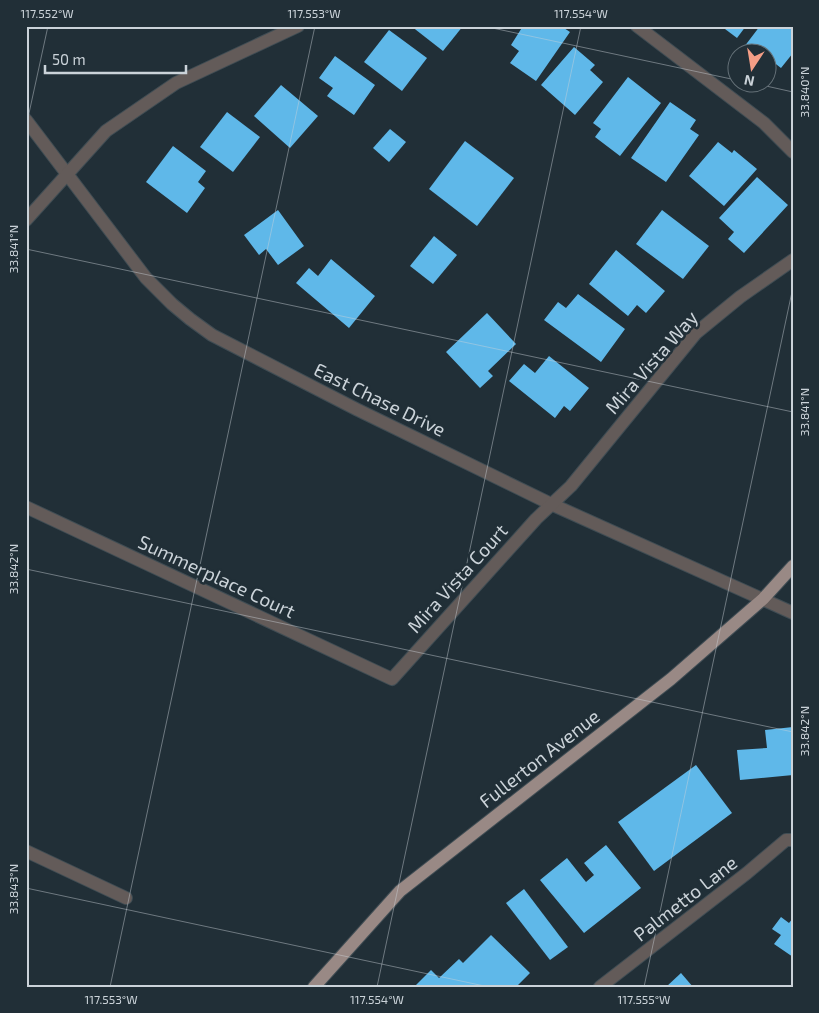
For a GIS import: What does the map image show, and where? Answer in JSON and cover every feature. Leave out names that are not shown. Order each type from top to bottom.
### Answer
[{"type":"main road","name":"Fullerton Avenue","points":[[314,987],[400,890],[671,679],[763,599],[793,566]]},
{"type":"street","points":[[26,220],[106,131],[176,83],[298,26]]},
{"type":"street","points":[[637,26],[764,123],[793,152]]},
{"type":"street","name":"East Chase Drive","points":[[26,120],[146,278],[190,319],[212,334],[259,360],[551,504],[793,613]]},
{"type":"street","name":"Mira Vista Way","points":[[551,504],[571,486],[696,333],[740,297],[793,260]]},
{"type":"street","name":"Mira Vista Court","points":[[392,679],[551,504]]},
{"type":"street","name":"Summerplace Court","points":[[26,507],[392,679]]},
{"type":"street","name":"Palmetto Lane","points":[[600,987],[747,873],[786,840],[793,840]]},
{"type":"street","points":[[26,851],[126,898]]},
{"type":"building","points":[[411,26],[463,26],[443,51]]},
{"type":"building","points":[[523,26],[561,26],[570,32],[536,81],[510,63],[519,51],[511,45]]},
{"type":"building","points":[[721,26],[746,26],[737,38]]},
{"type":"building","points":[[760,26],[793,26],[793,53],[781,68],[776,64],[776,42],[748,42]]},
{"type":"building","points":[[389,30],[427,58],[402,91],[364,62]]},
{"type":"building","points":[[574,47],[595,65],[590,70],[603,82],[575,115],[541,85]]},
{"type":"building","points":[[335,56],[375,85],[354,115],[327,96],[333,88],[319,78]]},
{"type":"building","points":[[628,77],[661,103],[620,156],[595,137],[601,129],[593,123]]},
{"type":"building","points":[[281,85],[318,116],[290,148],[254,116]]},
{"type":"building","points":[[670,102],[696,120],[690,129],[699,135],[666,182],[631,158]]},
{"type":"building","points":[[227,112],[260,137],[233,172],[200,147]]},
{"type":"building","points":[[390,129],[406,142],[389,162],[373,148]]},
{"type":"building","points":[[465,141],[514,178],[477,226],[429,189]]},
{"type":"building","points":[[718,142],[732,153],[734,150],[757,169],[724,206],[689,176]]},
{"type":"building","points":[[173,146],[206,171],[198,182],[205,188],[187,213],[146,182]]},
{"type":"building","points":[[757,177],[788,205],[744,253],[728,239],[734,232],[719,218]]},
{"type":"building","points":[[278,210],[304,246],[278,265],[266,249],[259,255],[244,235]]},
{"type":"building","points":[[662,210],[709,246],[683,279],[636,244]]},
{"type":"building","points":[[434,236],[457,255],[433,284],[410,266]]},
{"type":"building","points":[[616,250],[665,291],[646,313],[637,305],[628,316],[589,284]]},
{"type":"building","points":[[331,259],[375,296],[349,328],[296,283],[309,268],[318,276]]},
{"type":"building","points":[[578,294],[625,329],[601,362],[544,320],[558,302],[566,308]]},
{"type":"building","points":[[487,313],[516,344],[488,371],[493,376],[480,388],[446,352]]},
{"type":"building","points":[[549,356],[589,388],[570,411],[564,406],[555,418],[509,381],[524,364],[535,373]]},
{"type":"building","points":[[793,727],[793,775],[740,780],[737,750],[767,748],[765,730]]},
{"type":"building","points":[[696,765],[732,813],[654,871],[618,822]]},
{"type":"building","points":[[606,845],[641,888],[584,933],[540,880],[567,858],[586,882],[594,875],[584,863]]},
{"type":"building","points":[[524,889],[568,947],[550,960],[506,903]]},
{"type":"building","points":[[781,917],[789,923],[793,918],[793,957],[774,944],[781,935],[772,929]]},
{"type":"building","points":[[491,935],[530,973],[516,987],[414,987],[431,970],[439,978],[459,959],[463,963]]},
{"type":"building","points":[[681,973],[693,987],[666,987]]}]
